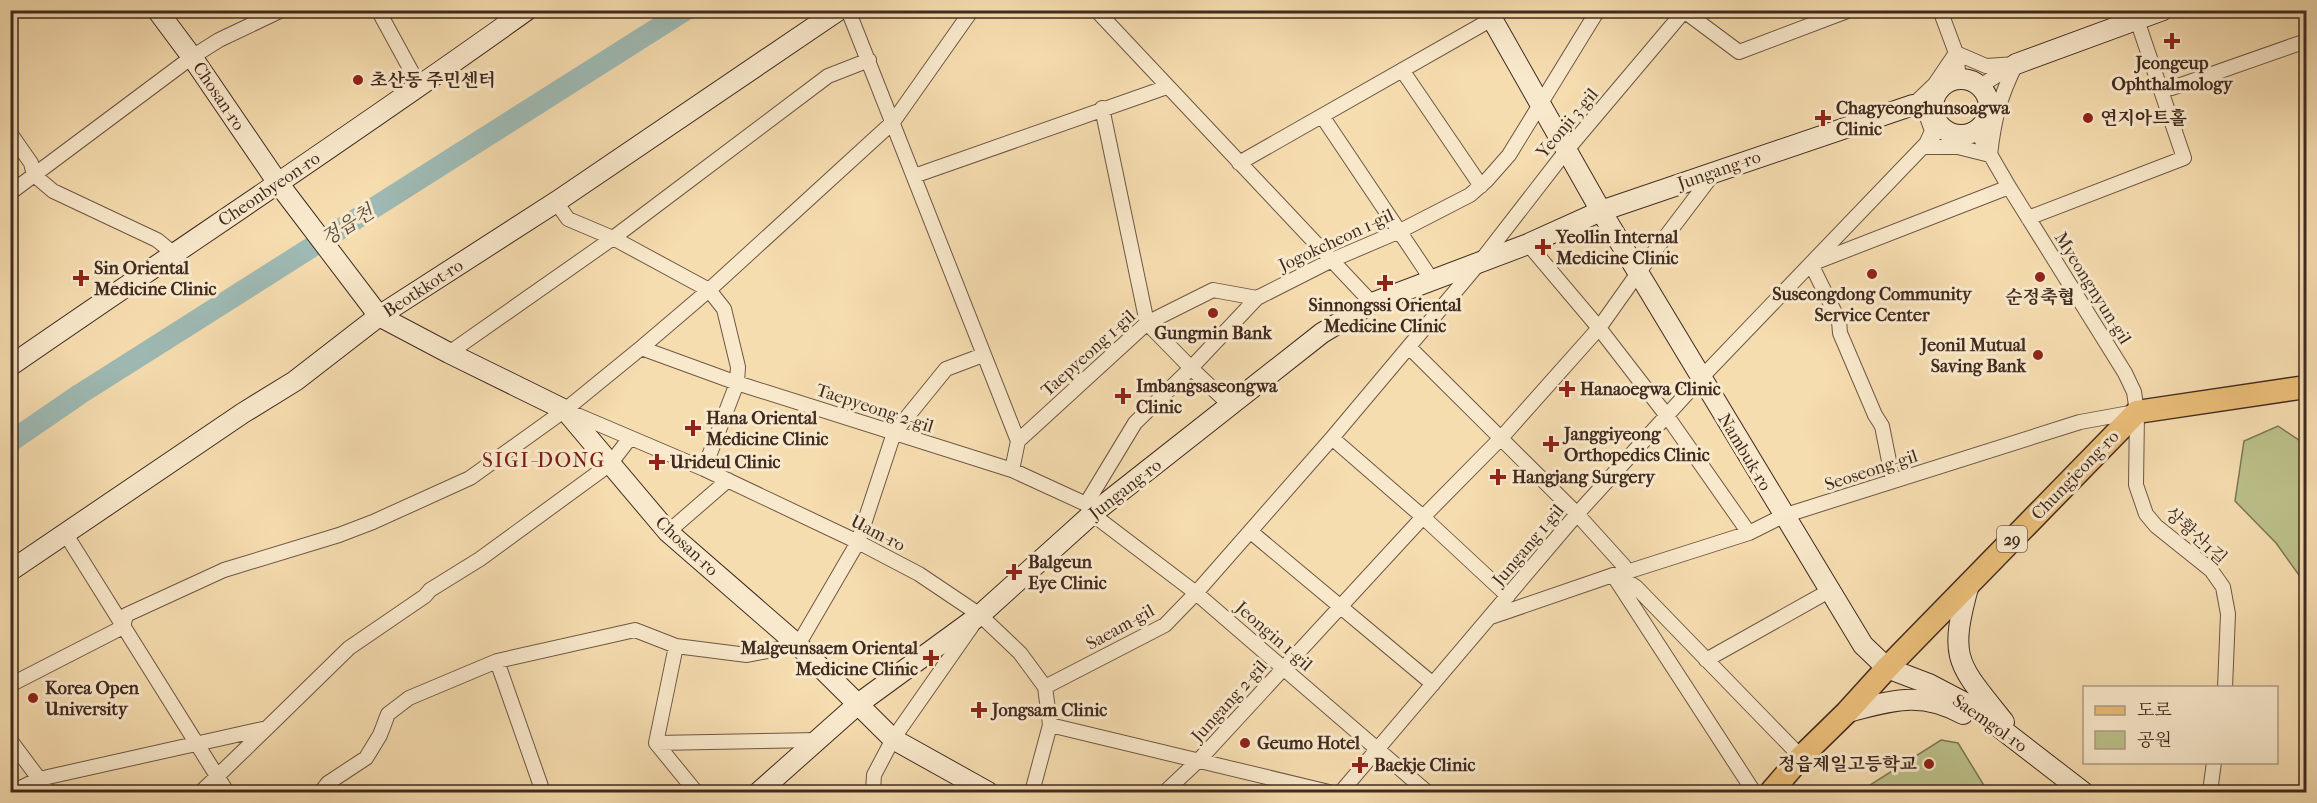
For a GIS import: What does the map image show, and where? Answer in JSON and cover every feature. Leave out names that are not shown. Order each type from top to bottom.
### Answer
[{"type":"main road","points":[[2137,412],[2307,387]]},
{"type":"main road","name":"Chungjeong-ro","points":[[1771,792],[1801,757],[2137,412]]},
{"type":"street","name":"Chosan-ro","points":[[157,10],[278,183],[379,316],[565,410],[668,532],[798,645],[893,739],[988,792]]},
{"type":"street","points":[[10,193],[192,57],[219,40],[282,10]]},
{"type":"street","points":[[378,10],[420,87]]},
{"type":"street","name":"Cheonbyeon-ro","points":[[10,366],[420,87],[527,10]]},
{"type":"street","name":"Beotkkot-ro","points":[[10,572],[243,413],[295,381],[379,316],[555,202],[839,10]]},
{"type":"street","points":[[848,10],[1018,441],[1012,471]]},
{"type":"street","points":[[10,685],[123,627],[126,615],[224,570],[339,535],[470,478],[565,410],[641,348],[709,290],[893,122],[972,10]]},
{"type":"street","points":[[1096,10],[1372,303]]},
{"type":"street","name":"Jogokcheon 1-gil","points":[[1089,509],[1135,423],[1257,298],[1332,260],[1400,231],[1470,195],[1481,186],[1509,155],[1599,10]]},
{"type":"street","points":[[1685,11],[1739,52],[1850,10]]},
{"type":"street","points":[[1940,10],[1956,53],[1959,79]]},
{"type":"street","points":[[1980,86],[2016,64],[2163,10]]},
{"type":"street","name":"Yeonji 3-gil","points":[[1480,262],[1566,151],[1685,11]]},
{"type":"street","points":[[1239,163],[1402,70],[1489,15]]},
{"type":"street","name":"Nambuk-ro","points":[[1489,15],[1601,211],[1828,591],[1863,645],[1887,668]]},
{"type":"street","points":[[2028,218],[2184,158],[2137,20]]},
{"type":"street","points":[[2160,89],[2172,88],[2307,41]]},
{"type":"street","points":[[1956,53],[1986,66],[2016,64]]},
{"type":"street","points":[[1913,105],[1935,84],[1956,53]]},
{"type":"street","points":[[449,353],[613,238],[828,76],[869,60]]},
{"type":"street","points":[[1913,105],[1926,114],[1932,131],[1925,147],[1958,147],[1990,155],[1993,122],[2003,90],[2016,64]]},
{"type":"street","points":[[1402,70],[1481,186]]},
{"type":"street","points":[[1959,79],[1967,79],[1980,86],[1989,99],[1989,111],[1983,123],[1968,135],[1958,135],[1941,128],[1936,120],[1934,106],[1940,89],[1948,82],[1959,79]]},
{"type":"street","points":[[914,176],[1167,87]]},
{"type":"street","points":[[1913,105],[1934,106]]},
{"type":"street","name":"Jungang-ro","points":[[759,792],[858,704],[980,615],[1089,509],[1231,406],[1322,333],[1372,303],[1528,244],[1601,211],[1913,105]]},
{"type":"street","points":[[1102,108],[1147,323],[1231,406]]},
{"type":"street","points":[[1322,116],[1432,280]]},
{"type":"street","name":"Jungang 1-gil","points":[[1341,792],[1578,514],[1666,416],[1941,128]]},
{"type":"street","name":"Myeongnyun-gil","points":[[1976,130],[2125,373],[2134,392],[2137,412]]},
{"type":"street","points":[[10,133],[32,163],[34,176],[53,191],[157,240],[173,253]]},
{"type":"street","name":"Jungang 2-gil","points":[[1165,792],[1199,760],[1423,517],[1502,437],[1599,328],[1716,171]]},
{"type":"street","points":[[1893,481],[1882,426],[1875,415],[1840,333],[1836,313],[1811,264],[2009,187]]},
{"type":"street","points":[[555,202],[568,219],[613,238],[709,290],[724,309],[738,367],[737,383],[704,469]]},
{"type":"street","points":[[1528,244],[1599,328],[1666,416],[1749,533]]},
{"type":"street","name":"Saeam-gil","points":[[1045,687],[1165,625],[1251,532],[1480,262]]},
{"type":"street","name":"Taepyeong 1-gil","points":[[1018,441],[1147,323],[1213,290],[1257,298]]},
{"type":"street","points":[[1409,346],[1578,514],[1624,566],[1617,575]]},
{"type":"street","name":"Taepyeong 2-gil","points":[[641,348],[737,383],[1012,471],[1089,509]]},
{"type":"street","points":[[321,792],[328,783],[366,758],[388,714],[409,698],[497,661],[635,630],[676,646],[747,655],[798,645],[858,542],[894,433],[946,369],[983,355]]},
{"type":"street","name":"Uam-ro","points":[[565,410],[704,469],[858,542],[919,574],[980,615],[1020,653],[1045,687],[1050,725],[1032,792]]},
{"type":"street","name":"Seoseong-gil","points":[[1490,617],[1749,533],[1783,516],[2079,422],[2137,412]]},
{"type":"street","name":"상황산1길","points":[[2137,412],[2136,485],[2146,514],[2156,526],[2211,570],[2223,588],[2228,614],[2225,686]]},
{"type":"street","points":[[201,792],[349,648],[425,596],[430,590],[480,559],[610,464],[630,438]]},
{"type":"street","points":[[1332,438],[1423,517],[1508,596]]},
{"type":"street","points":[[668,532],[728,480]]},
{"type":"street","name":"Jeongin 1-gil","points":[[1089,509],[1196,593],[1427,792]]},
{"type":"street","points":[[1251,532],[1433,684]]},
{"type":"street","points":[[65,533],[227,792]]},
{"type":"street","points":[[1617,575],[1636,587],[1801,757]]},
{"type":"street","points":[[1617,575],[1754,792]]},
{"type":"street","points":[[1969,584],[1958,622],[1959,659],[1969,678],[2023,746]]},
{"type":"street","points":[[1706,660],[1828,591]]},
{"type":"street","points":[[873,792],[874,775],[893,739],[980,615]]},
{"type":"street","points":[[656,743],[676,646]]},
{"type":"street","points":[[497,661],[543,792]]},
{"type":"street","name":"Saemgol-ro","points":[[1887,668],[1951,695],[1981,713],[2083,792]]},
{"type":"street","points":[[1847,712],[1903,699],[1927,700],[1955,709],[2023,746]]},
{"type":"street","points":[[1050,725],[1329,792]]},
{"type":"street","points":[[12,792],[39,779],[267,728]]},
{"type":"street","points":[[10,740],[49,792]]},
{"type":"street","points":[[656,743],[819,740]]},
{"type":"street","points":[[656,743],[696,792]]},
{"type":"street","points":[[2211,792],[2214,764]]},
{"type":"green space","points":[[2278,426],[2306,445],[2306,585],[2276,543],[2235,501],[2244,441]]},
{"type":"green space","points":[[1941,740],[1958,743],[1988,792],[1859,792]]},
{"type":"waterway","name":"정읍천","points":[[10,442],[80,394],[686,10]]},
{"type":"place","name":"Jeongeup Ophthalmology","points":[[2172,41]]},
{"type":"place","name":"초산동 주민센터","points":[[358,80]]},
{"type":"place","name":"Chagyeonghunsoagwa Clinic","points":[[1823,118]]},
{"type":"place","name":"연지아트홀","points":[[2088,118]]},
{"type":"place","name":"Yeollin Internal Medicine Clinic","points":[[1543,247]]},
{"type":"place","name":"Suseongdong Community Service Center","points":[[1872,274]]},
{"type":"place","name":"순정축협","points":[[2040,277]]},
{"type":"place","name":"Sin Oriental Medicine Clinic","points":[[81,278]]},
{"type":"place","name":"Sinnongssi Oriental Medicine Clinic","points":[[1385,283]]},
{"type":"place","name":"Gungmin Bank","points":[[1213,313]]},
{"type":"place","name":"Jeonil Mutual Saving Bank","points":[[2038,355]]},
{"type":"place","name":"Hanaoegwa Clinic","points":[[1567,389]]},
{"type":"place","name":"Imbangsaseongwa Clinic","points":[[1123,396]]},
{"type":"place","name":"Hana Oriental Medicine Clinic","points":[[693,428]]},
{"type":"place","name":"Janggiyeong Orthopedics Clinic","points":[[1551,444]]},
{"type":"place","name":"Urideul Clinic","points":[[657,462]]},
{"type":"place","name":"Hangjang Surgery","points":[[1498,477]]},
{"type":"place","name":"Balgeun Eye Clinic","points":[[1014,572]]},
{"type":"place","name":"Malgeunsaem Oriental Medicine Clinic","points":[[931,658]]},
{"type":"place","name":"Korea Open University","points":[[33,698]]},
{"type":"place","name":"Jongsam Clinic","points":[[979,710]]},
{"type":"place","name":"Geumo Hotel","points":[[1245,743]]},
{"type":"place","name":"정읍제일고등학교","points":[[1929,764]]},
{"type":"place","name":"Baekje Clinic","points":[[1360,765]]},
{"type":"district","name":"SIGI-DONG","points":[[544,460]]}]
